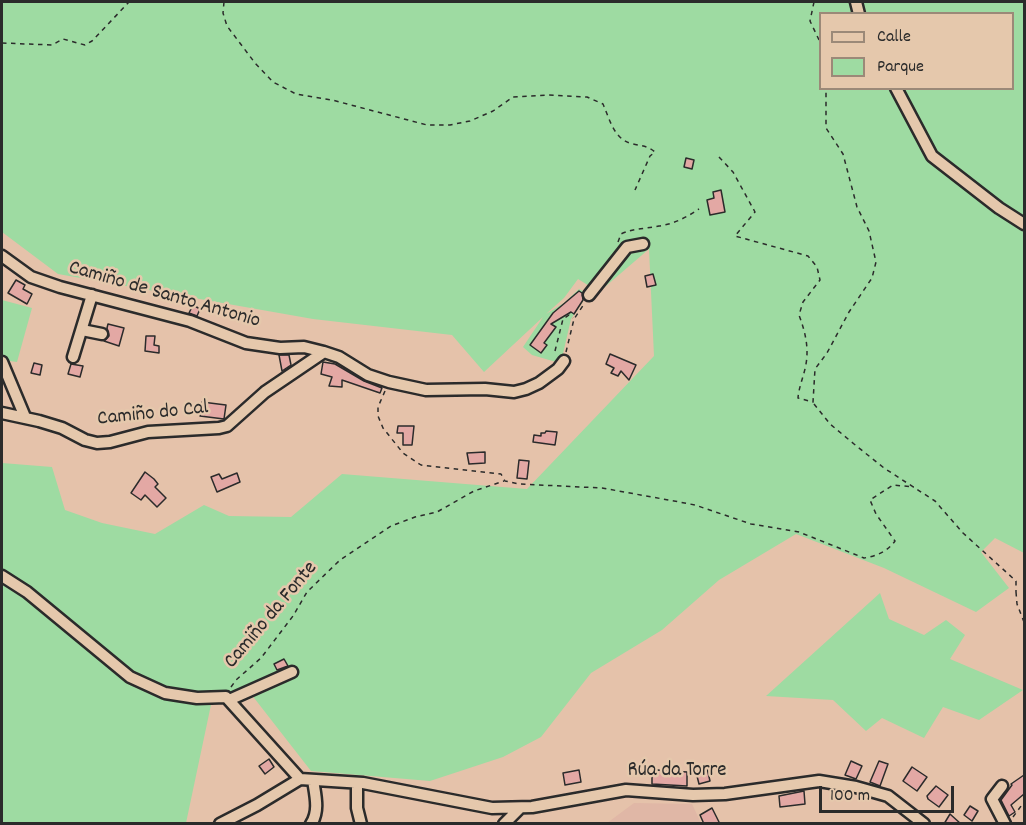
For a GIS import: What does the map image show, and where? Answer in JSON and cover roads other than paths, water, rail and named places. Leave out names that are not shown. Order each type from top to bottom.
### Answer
[{"type":"street","points":[[897,90],[932,156],[999,208],[1024,224]]},
{"type":"street","points":[[589,295],[627,247],[643,244]]},
{"type":"street","name":"Camiño de Santo Antonio","points":[[2,256],[31,277],[190,321],[246,343],[280,348],[304,347],[324,352],[339,357],[368,375],[426,390],[485,389],[514,392],[539,383],[558,369],[564,361]]},
{"type":"street","points":[[73,357],[92,295]]},
{"type":"street","points":[[82,330],[102,334]]},
{"type":"street","name":"Camiño do Cal","points":[[2,413],[62,428],[85,440],[97,443],[111,442],[148,432],[219,428],[227,426],[265,392],[324,352]]},
{"type":"street","points":[[2,362],[25,417]]},
{"type":"street","points":[[2,576],[27,592],[130,677],[165,693],[197,698],[228,698],[292,672]]},
{"type":"street","points":[[220,824],[300,779],[228,698]]},
{"type":"street","name":"Rúa da Torre","points":[[300,779],[357,783],[492,808],[532,807],[626,790],[693,795],[724,794],[819,781],[856,787],[888,796],[924,824]]},
{"type":"street","points":[[311,824],[316,818],[313,780]]},
{"type":"street","points":[[357,783],[357,808],[361,824]]},
{"type":"street","points":[[1002,786],[992,799],[1008,821]]},
{"type":"street","points":[[504,824],[520,808]]}]
